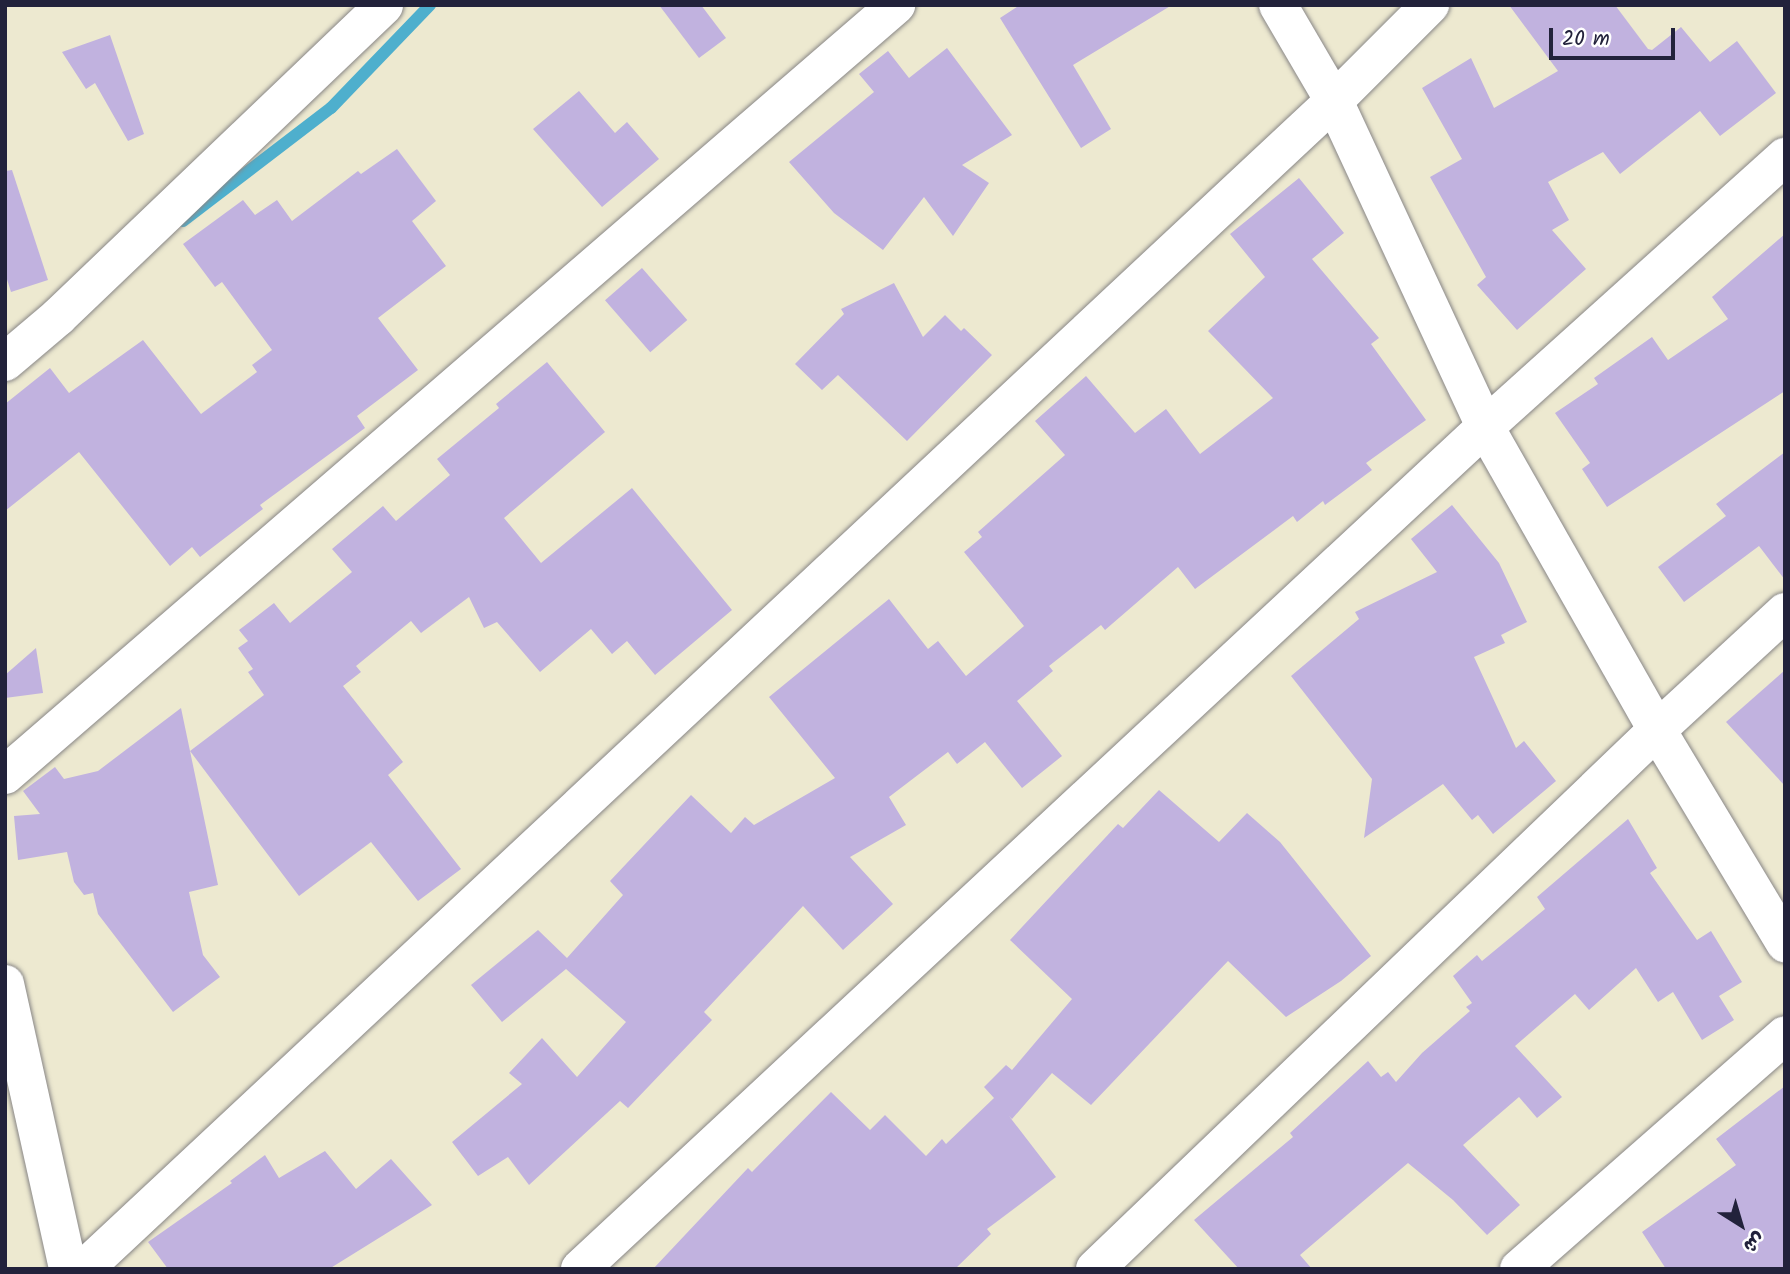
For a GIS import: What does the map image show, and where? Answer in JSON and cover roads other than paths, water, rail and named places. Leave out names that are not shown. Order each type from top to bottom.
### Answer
[{"type":"street","points":[[5,362],[58,317],[384,5]]},
{"type":"street","points":[[5,775],[896,5]]},
{"type":"street","points":[[1278,5],[1334,101],[1485,427],[1657,730],[1785,943]]},
{"type":"street","points":[[84,1269],[1334,101],[1430,5]]},
{"type":"street","points":[[580,1269],[1485,427],[1785,158]]},
{"type":"street","points":[[1095,1269],[1657,730],[1785,612]]},
{"type":"street","points":[[5,984],[68,1269]]},
{"type":"street","points":[[1519,1269],[1785,1035]]},
{"type":"waterway","points":[[183,221],[331,108],[430,5]]}]
